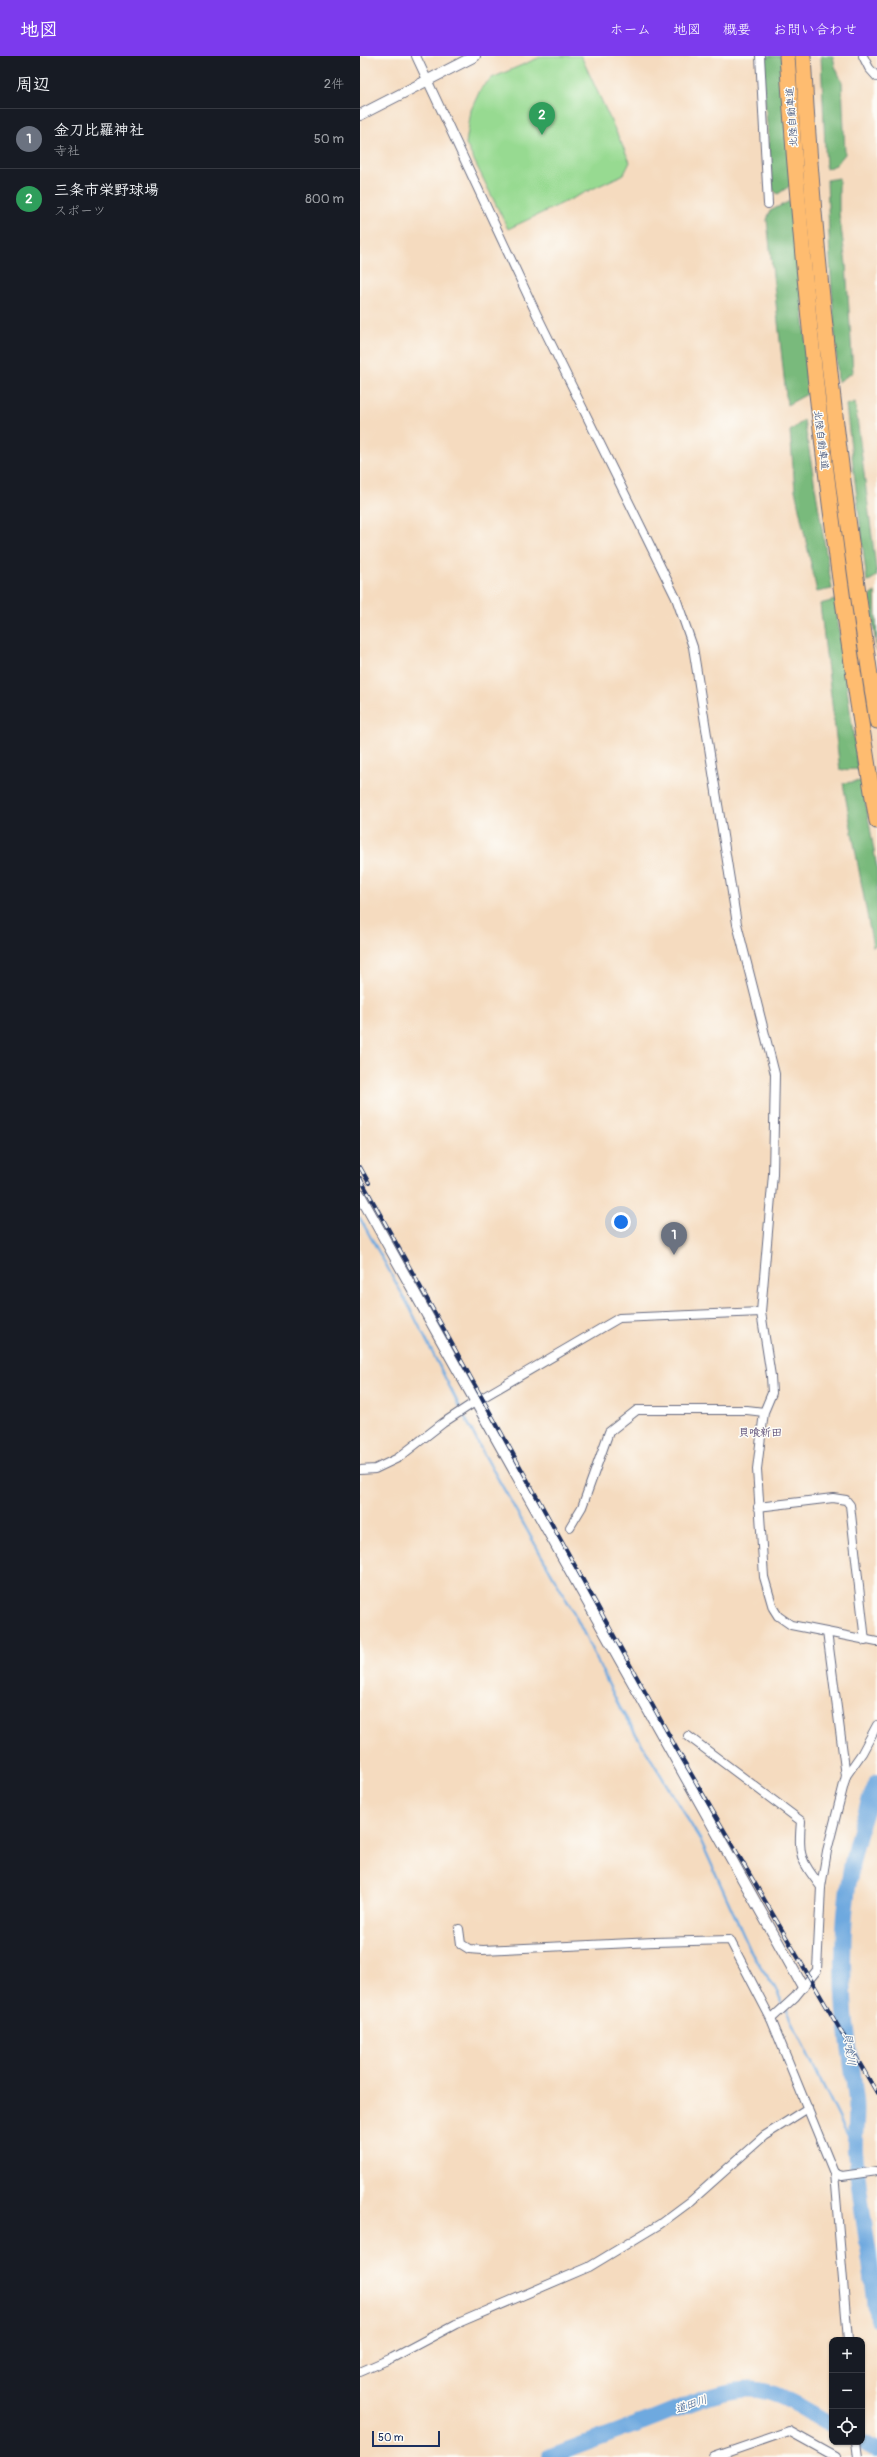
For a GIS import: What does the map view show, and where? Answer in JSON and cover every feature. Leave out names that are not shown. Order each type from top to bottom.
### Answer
[{"type":"highway","name":"北陸自動車道","points":[[787,56],[797,198],[817,401],[834,540],[877,821]]},
{"type":"highway","name":"北陸自動車道","points":[[802,56],[816,226],[834,406],[877,721]]},
{"type":"street","points":[[416,56],[536,313],[676,598],[693,647],[737,924],[775,1074],[773,1174],[761,1312],[771,1376],[772,1393],[764,1412],[757,1469],[758,1507],[764,1577],[773,1608],[778,1616],[791,1625],[865,1641],[877,1642]]},
{"type":"street","points":[[360,115],[475,56]]},
{"type":"street","points":[[760,56],[768,204]]},
{"type":"street","points":[[863,56],[869,68],[877,77]]},
{"type":"street","points":[[360,1195],[803,1987]]},
{"type":"street","points":[[360,1470],[375,1469],[398,1458],[443,1423],[475,1402],[619,1318],[761,1312]]},
{"type":"street","points":[[570,1527],[582,1506],[609,1432],[637,1410],[747,1410],[764,1412]]},
{"type":"street","points":[[758,1507],[833,1498],[846,1500],[850,1505],[865,1641]]},
{"type":"street","points":[[827,1632],[846,1776]]},
{"type":"street","points":[[774,2017],[795,1997],[817,1970],[821,1887],[827,1851],[846,1776],[862,1753],[877,1725]]},
{"type":"street","points":[[688,1736],[801,1821],[799,1851],[809,1870],[821,1887]]},
{"type":"street","points":[[459,1929],[461,1944],[469,1949],[483,1950],[730,1940],[774,2017],[834,2173],[848,2337]]},
{"type":"street","points":[[360,2372],[392,2358],[456,2324],[589,2267],[660,2224],[691,2201],[764,2136],[808,2108]]},
{"type":"street","points":[[834,2173],[842,2176],[877,2171]]},
{"type":"street","points":[[714,2457],[789,2431],[836,2457]]},
{"type":"street","points":[[856,2445],[858,2457]]},
{"type":"green space","points":[[543,56],[581,56],[630,162],[624,174],[508,229],[466,144],[471,110],[481,88],[492,78]]},
{"type":"green space","points":[[761,56],[782,56],[791,185],[778,194],[773,190]]},
{"type":"green space","points":[[821,56],[833,56],[835,66],[842,82],[845,154],[836,165],[826,169]]},
{"type":"green space","points":[[839,178],[839,213],[846,264],[853,372],[838,382],[830,260],[827,180]]},
{"type":"green space","points":[[792,200],[811,392],[787,405],[767,220],[770,211]]},
{"type":"green space","points":[[855,402],[877,576],[867,582],[846,405]]},
{"type":"green space","points":[[804,420],[832,589],[817,592],[795,490],[790,431]]},
{"type":"green space","points":[[875,592],[877,652],[869,596]]},
{"type":"green space","points":[[835,600],[858,769],[840,770],[820,604]]},
{"type":"green space","points":[[862,781],[877,868],[877,944],[873,947],[843,783]]},
{"type":"waterway","points":[[360,1218],[411,1310],[480,1447],[574,1613],[620,1708],[701,1841],[752,1954],[774,1986],[855,2150]]},
{"type":"waterway","name":"貝喰川","points":[[877,1782],[866,1810],[851,1866],[844,1924],[843,1954],[845,2013],[855,2089],[855,2151],[877,2319]]},
{"type":"waterway","name":"道田川","points":[[549,2457],[687,2405],[731,2391],[758,2390],[768,2392],[787,2399],[829,2423]]},
{"type":"waterway","name":"道田川","points":[[865,2444],[877,2450]]},
{"type":"railway","points":[[360,1167],[369,1183]]},
{"type":"railway","points":[[360,1178],[679,1753],[877,2093]]},
{"type":"place","name":"三条市栄野球場","points":[[542,135]]},
{"type":"place","name":"金刀比羅神社","points":[[674,1255]]},
{"type":"district","name":"貝喰新田","points":[[760,1432]]}]
